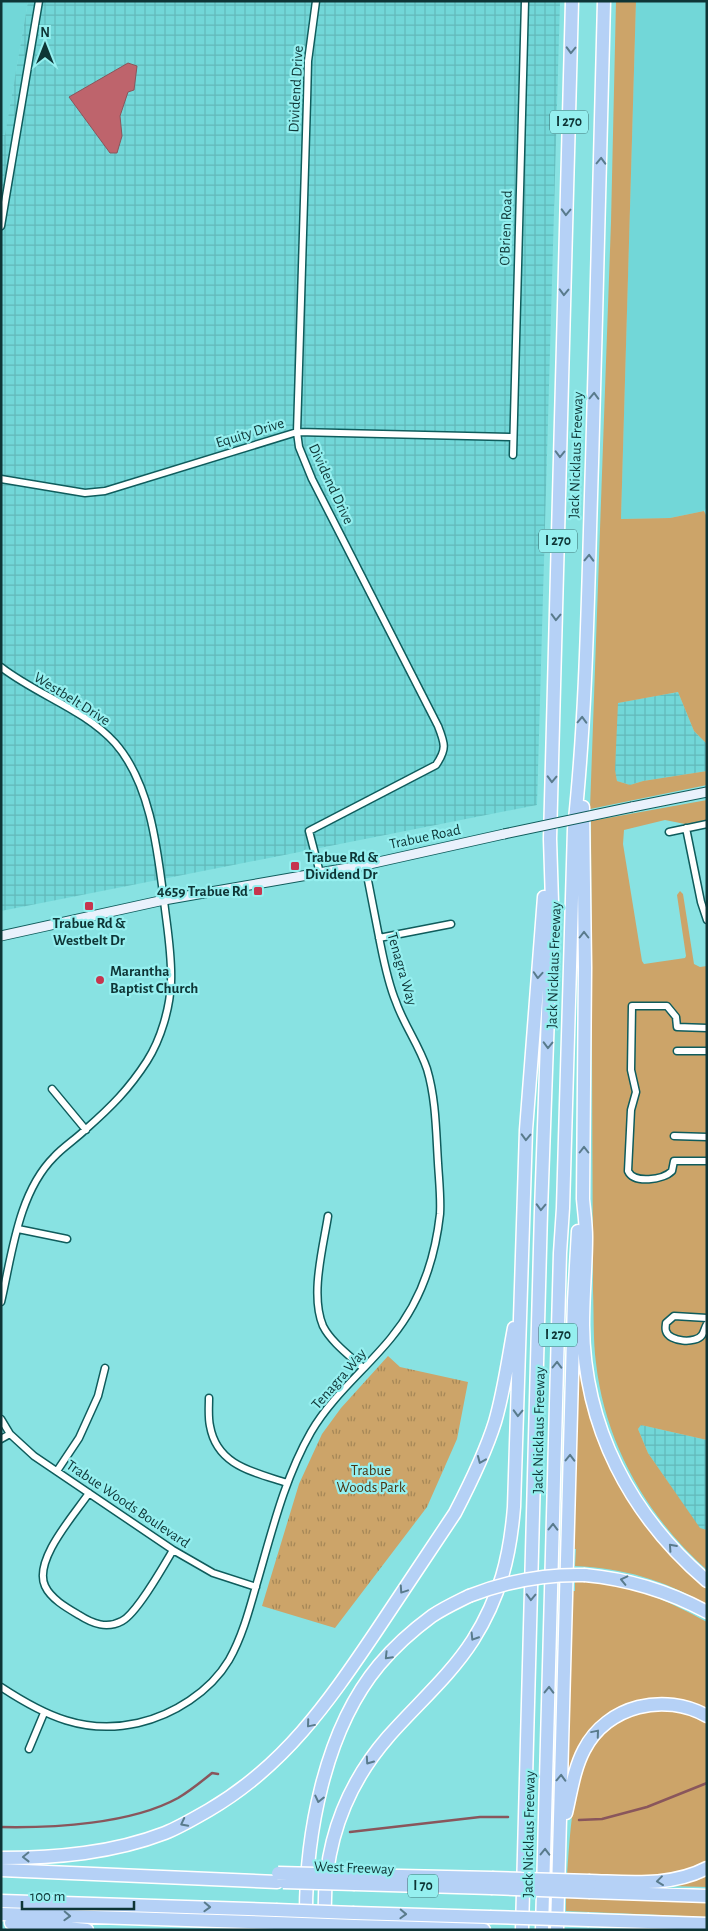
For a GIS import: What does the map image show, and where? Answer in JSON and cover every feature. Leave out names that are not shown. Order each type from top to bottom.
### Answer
[{"type":"highway","name":"Jack Nicklaus Freeway","points":[[522,1930],[552,902],[550,839],[572,1]]},
{"type":"highway","name":"Jack Nicklaus Freeway","points":[[542,1930],[560,1253],[563,1208],[574,829],[580,769],[589,553],[602,132],[604,1]]},
{"type":"highway","points":[[580,769],[584,829],[583,1199],[586,1237],[583,1325],[590,1388],[600,1426],[624,1483],[647,1517],[675,1551],[707,1581]]},
{"type":"highway","points":[[326,1930],[324,1904],[326,1866],[338,1822],[348,1797],[372,1756],[457,1663],[468,1648],[484,1622],[502,1580],[512,1537],[526,1130],[550,839]]},
{"type":"highway","points":[[557,1930],[574,1301],[577,1237],[583,1199]]},
{"type":"highway","points":[[1,1858],[50,1857],[100,1850],[134,1843],[166,1832],[232,1796],[278,1759],[299,1738],[336,1690],[455,1513],[471,1482],[495,1423],[521,1294]]},
{"type":"highway","points":[[306,1930],[306,1896],[313,1829],[332,1752],[361,1691],[379,1665],[401,1642],[433,1616],[469,1596],[493,1587],[540,1576],[584,1575],[643,1584],[707,1612]]},
{"type":"highway","points":[[559,1845],[578,1765],[584,1749],[600,1728],[627,1710],[661,1703],[694,1708],[707,1716]]},
{"type":"highway","points":[[590,1886],[651,1882],[682,1877],[707,1868]]},
{"type":"highway","name":"West Freeway","points":[[1,1870],[192,1877],[356,1879],[590,1886],[707,1896]]},
{"type":"highway","name":"I 70","points":[[1,1901],[276,1910],[354,1919],[490,1917],[707,1924]]},
{"type":"highway","points":[[1,1914],[276,1923],[354,1919],[484,1930]]},
{"type":"highway","points":[[1,1922],[87,1930]]},
{"type":"main road","name":"Trabue Road","points":[[1,936],[164,900],[365,865],[707,792]]},
{"type":"street","points":[[1,226],[39,1]]},
{"type":"street","name":"Dividend Drive","points":[[316,1],[308,77],[297,432],[299,447],[312,479],[428,704],[444,742],[444,753],[436,765],[309,831],[320,872]]},
{"type":"street","name":"O'Brien Road","points":[[513,455],[525,1]]},
{"type":"street","name":"Equity Drive","points":[[1,479],[85,493],[105,491],[297,432],[513,437]]},
{"type":"street","name":"Westbelt Drive","points":[[1,667],[22,682],[97,727],[116,744],[130,763],[148,808],[164,900]]},
{"type":"street","points":[[668,832],[707,824]]},
{"type":"street","points":[[686,828],[702,908],[707,920]]},
{"type":"street","name":"Tenagra Way","points":[[1,1687],[57,1719],[82,1724],[126,1726],[164,1715],[200,1692],[215,1678],[228,1660],[245,1623],[287,1483],[311,1432],[329,1407],[391,1338],[415,1302],[426,1279],[435,1247],[440,1212],[435,1104],[427,1068],[396,1002],[386,969],[365,865]]},
{"type":"street","points":[[1,1302],[18,1228],[28,1196],[53,1157],[86,1130],[128,1089],[149,1059],[159,1035],[170,995],[171,980],[170,936],[164,900]]},
{"type":"street","points":[[380,938],[451,924]]},
{"type":"street","points":[[707,1028],[677,1027],[673,1012],[666,1006],[632,1006],[630,1070],[636,1092],[631,1110],[628,1171],[635,1178],[662,1178],[672,1171],[674,1161],[707,1161]]},
{"type":"street","points":[[677,1051],[707,1051]]},
{"type":"street","points":[[52,1089],[86,1130]]},
{"type":"street","points":[[674,1136],[707,1136]]},
{"type":"street","points":[[328,1216],[318,1279],[318,1310],[330,1337],[363,1368]]},
{"type":"street","points":[[18,1228],[67,1239]]},
{"type":"street","points":[[707,1318],[674,1316],[666,1323],[666,1331],[670,1336],[677,1339],[695,1340],[702,1336],[707,1324]]},
{"type":"street","points":[[57,1471],[79,1438],[98,1396],[105,1368]]},
{"type":"street","points":[[208,1398],[209,1424],[218,1450],[239,1466],[287,1483]]},
{"type":"street","name":"Trabue Woods Boulevard","points":[[1,1419],[10,1434],[34,1456],[174,1550],[213,1573],[256,1586]]},
{"type":"street","points":[[1,1438],[10,1434]]},
{"type":"street","points":[[89,1493],[47,1554],[42,1569],[45,1585],[54,1598],[74,1612],[98,1625],[110,1625],[123,1621],[134,1611],[174,1550]]},
{"type":"street","points":[[29,1749],[44,1713]]},
{"type":"shaded area","points":[[1,1],[28,1],[5,136],[1,135]]},
{"type":"shaded area","points":[[28,1],[560,1],[537,805],[1,911],[1,135],[5,135]]},
{"type":"shaded area","points":[[636,1],[707,1],[707,506],[704,511],[670,518],[621,519]]},
{"type":"shaded area","points":[[128,63],[137,66],[134,90],[128,92],[120,116],[122,136],[117,153],[110,153],[69,97]]},
{"type":"shaded area","points":[[678,692],[694,731],[707,744],[707,771],[643,781],[630,785],[617,781],[615,770],[617,703]]},
{"type":"shaded area","points":[[641,1425],[707,1440],[707,1530],[700,1529],[648,1453],[638,1429]]},
{"type":"green space","points":[[616,1],[636,1],[621,519],[670,518],[704,511],[707,517],[707,744],[694,731],[678,692],[618,703],[615,770],[617,781],[630,785],[643,781],[707,771],[707,785],[590,809],[611,222]]},
{"type":"green space","points":[[707,800],[707,820],[685,824],[665,820],[624,830],[623,844],[644,964],[685,958],[686,956],[677,895],[680,891],[683,894],[694,964],[700,967],[707,966],[707,1440],[641,1425],[638,1429],[648,1453],[700,1528],[707,1530],[707,1570],[666,1527],[632,1477],[619,1450],[609,1422],[601,1393],[596,1363],[593,1291],[591,821]]},
{"type":"green space","name":"Trabue Woods Park","points":[[388,1356],[400,1367],[468,1382],[457,1439],[427,1507],[335,1628],[262,1606],[299,1484],[322,1434],[341,1408]]},
{"type":"green space","points":[[583,1360],[606,1452],[685,1568],[707,1588],[707,1605],[659,1582],[643,1577],[610,1569],[575,1566],[578,1361]]},
{"type":"green space","points":[[575,1581],[627,1587],[675,1606],[707,1622],[707,1711],[697,1706],[611,1715],[572,1774],[567,1775],[572,1591],[575,1591]]},
{"type":"green space","points":[[673,1709],[707,1721],[707,1862],[684,1872],[658,1875],[567,1875],[575,1796],[583,1765],[592,1745],[610,1726],[632,1713],[643,1710]]},
{"type":"green space","points":[[707,1873],[707,1887],[669,1886]]},
{"type":"green space","points":[[566,1897],[707,1902],[707,1917],[566,1911]]},
{"type":"waterway","points":[[1,1827],[44,1827],[92,1823],[138,1814],[178,1798],[212,1773],[218,1774]]},
{"type":"waterway","points":[[579,1820],[602,1819],[647,1807],[707,1783]]},
{"type":"waterway","points":[[350,1832],[480,1817],[508,1817]]},
{"type":"place","name":"Trabue Rd & Dividend Dr","points":[[295,866]]},
{"type":"place","name":"4659 Trabue Rd","points":[[258,891]]},
{"type":"place","name":"Trabue Rd & Westbelt Dr","points":[[89,906]]},
{"type":"place","name":"Marantha Baptist Church","points":[[100,980]]}]
